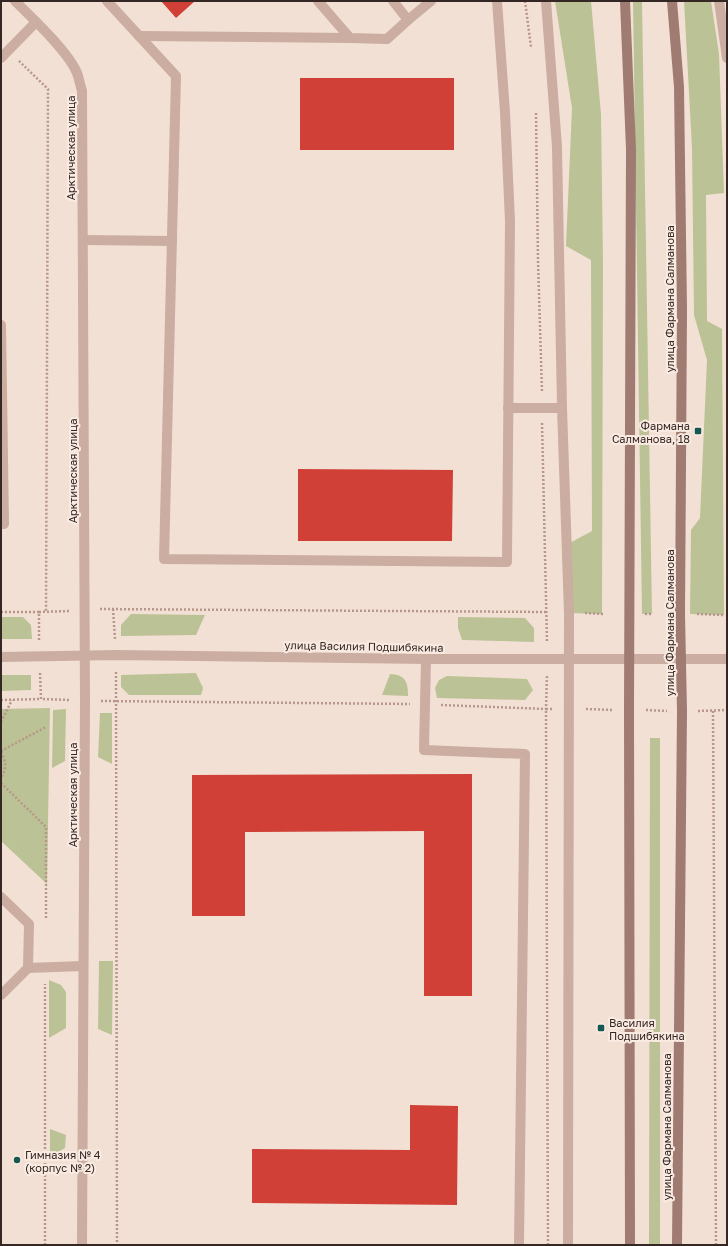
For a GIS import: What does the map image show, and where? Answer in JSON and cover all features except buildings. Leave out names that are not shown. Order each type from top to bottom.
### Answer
[{"type":"street","name":"Арктическая улица","points":[[15,1],[63,51],[77,72],[82,91],[84,610],[82,1245]]},
{"type":"street","points":[[107,1],[176,76],[164,558],[507,562],[510,221],[504,96],[497,1]]},
{"type":"street","points":[[318,1],[350,38]]},
{"type":"street","points":[[392,1],[408,20]]},
{"type":"street","points":[[139,36],[388,39],[431,1]]},
{"type":"street","points":[[546,1],[557,147],[568,613],[568,1245]]},
{"type":"street","points":[[625,1],[631,149],[629,659],[630,1245]]},
{"type":"street","name":"улица Фармана Салманова","points":[[672,1],[679,87],[682,310],[677,1245]]},
{"type":"street","points":[[719,1],[727,58]]},
{"type":"street","points":[[4,54],[36,22]]},
{"type":"street","points":[[83,240],[172,241]]},
{"type":"street","points":[[1,325],[4,524],[1,524]]},
{"type":"street","points":[[508,408],[562,408]]},
{"type":"street","name":"улица Василия Подшибякина","points":[[1,657],[116,655],[426,659],[727,659]]},
{"type":"street","points":[[426,659],[424,750],[525,754],[519,1245]]},
{"type":"street","points":[[1,897],[29,924],[28,968],[1,996]]},
{"type":"street","points":[[28,968],[83,966]]},
{"type":"path","points":[[525,1],[532,53]]},
{"type":"path","points":[[4,54],[48,89],[46,612]]},
{"type":"path","points":[[536,105],[538,261],[547,612],[548,1245]]},
{"type":"path","points":[[1,612],[114,609],[547,612]]},
{"type":"path","points":[[114,609],[116,655],[117,1245]]},
{"type":"path","points":[[39,612],[41,699]]},
{"type":"path","points":[[582,613],[602,614]]},
{"type":"path","points":[[690,614],[724,615]]},
{"type":"path","points":[[1,700],[41,699],[424,704],[546,709]]},
{"type":"path","points":[[1,722],[12,700]]},
{"type":"path","points":[[714,710],[716,1245]]},
{"type":"path","points":[[1,777],[5,770],[6,763],[1,752],[46,726]]},
{"type":"path","points":[[1,783],[46,827],[46,920]]},
{"type":"path","points":[[45,967],[45,1245]]},
{"type":"green space","points":[[555,1],[591,1],[601,114],[603,264],[602,614],[569,613],[566,545],[592,531],[591,260],[566,246],[572,108]]},
{"type":"green space","points":[[633,1],[642,2],[652,614],[642,614]]},
{"type":"green space","points":[[684,1],[711,1],[719,54],[724,193],[706,195],[707,321],[722,329],[724,615],[690,614],[691,530],[700,518],[707,360],[694,315],[692,148]]},
{"type":"green space","points":[[131,614],[205,615],[196,635],[121,636],[121,625]]},
{"type":"green space","points":[[1,617],[23,617],[31,625],[32,639],[1,639]]},
{"type":"green space","points":[[458,617],[525,618],[534,628],[534,642],[462,640],[458,628]]},
{"type":"green space","points":[[196,673],[203,688],[201,695],[129,695],[121,687],[121,675]]},
{"type":"green space","points":[[390,674],[402,677],[405,680],[408,696],[382,695]]},
{"type":"green space","points":[[1,675],[31,675],[31,690],[1,691]]},
{"type":"green space","points":[[447,676],[527,679],[533,690],[525,700],[437,698],[435,688],[439,680]]},
{"type":"green space","points":[[50,708],[47,884],[1,841],[1,709]]},
{"type":"green space","points":[[66,709],[65,761],[52,768],[53,710]]},
{"type":"green space","points":[[100,713],[112,713],[112,764],[98,757]]},
{"type":"green space","points":[[650,738],[660,738],[660,1245],[649,1245]]},
{"type":"green space","points":[[99,961],[113,961],[112,1035],[98,1029]]},
{"type":"green space","points":[[49,980],[61,985],[66,992],[66,1028],[49,1038]]},
{"type":"green space","points":[[50,1129],[66,1135],[65,1148],[50,1157]]},
{"type":"place","name":"Фармана Салманова, 18","points":[[698,431]]},
{"type":"place","name":"Василия Подшибякина","points":[[601,1028]]},
{"type":"place","name":"Гимназия № 4 (корпус № 2)","points":[[17,1160]]}]
